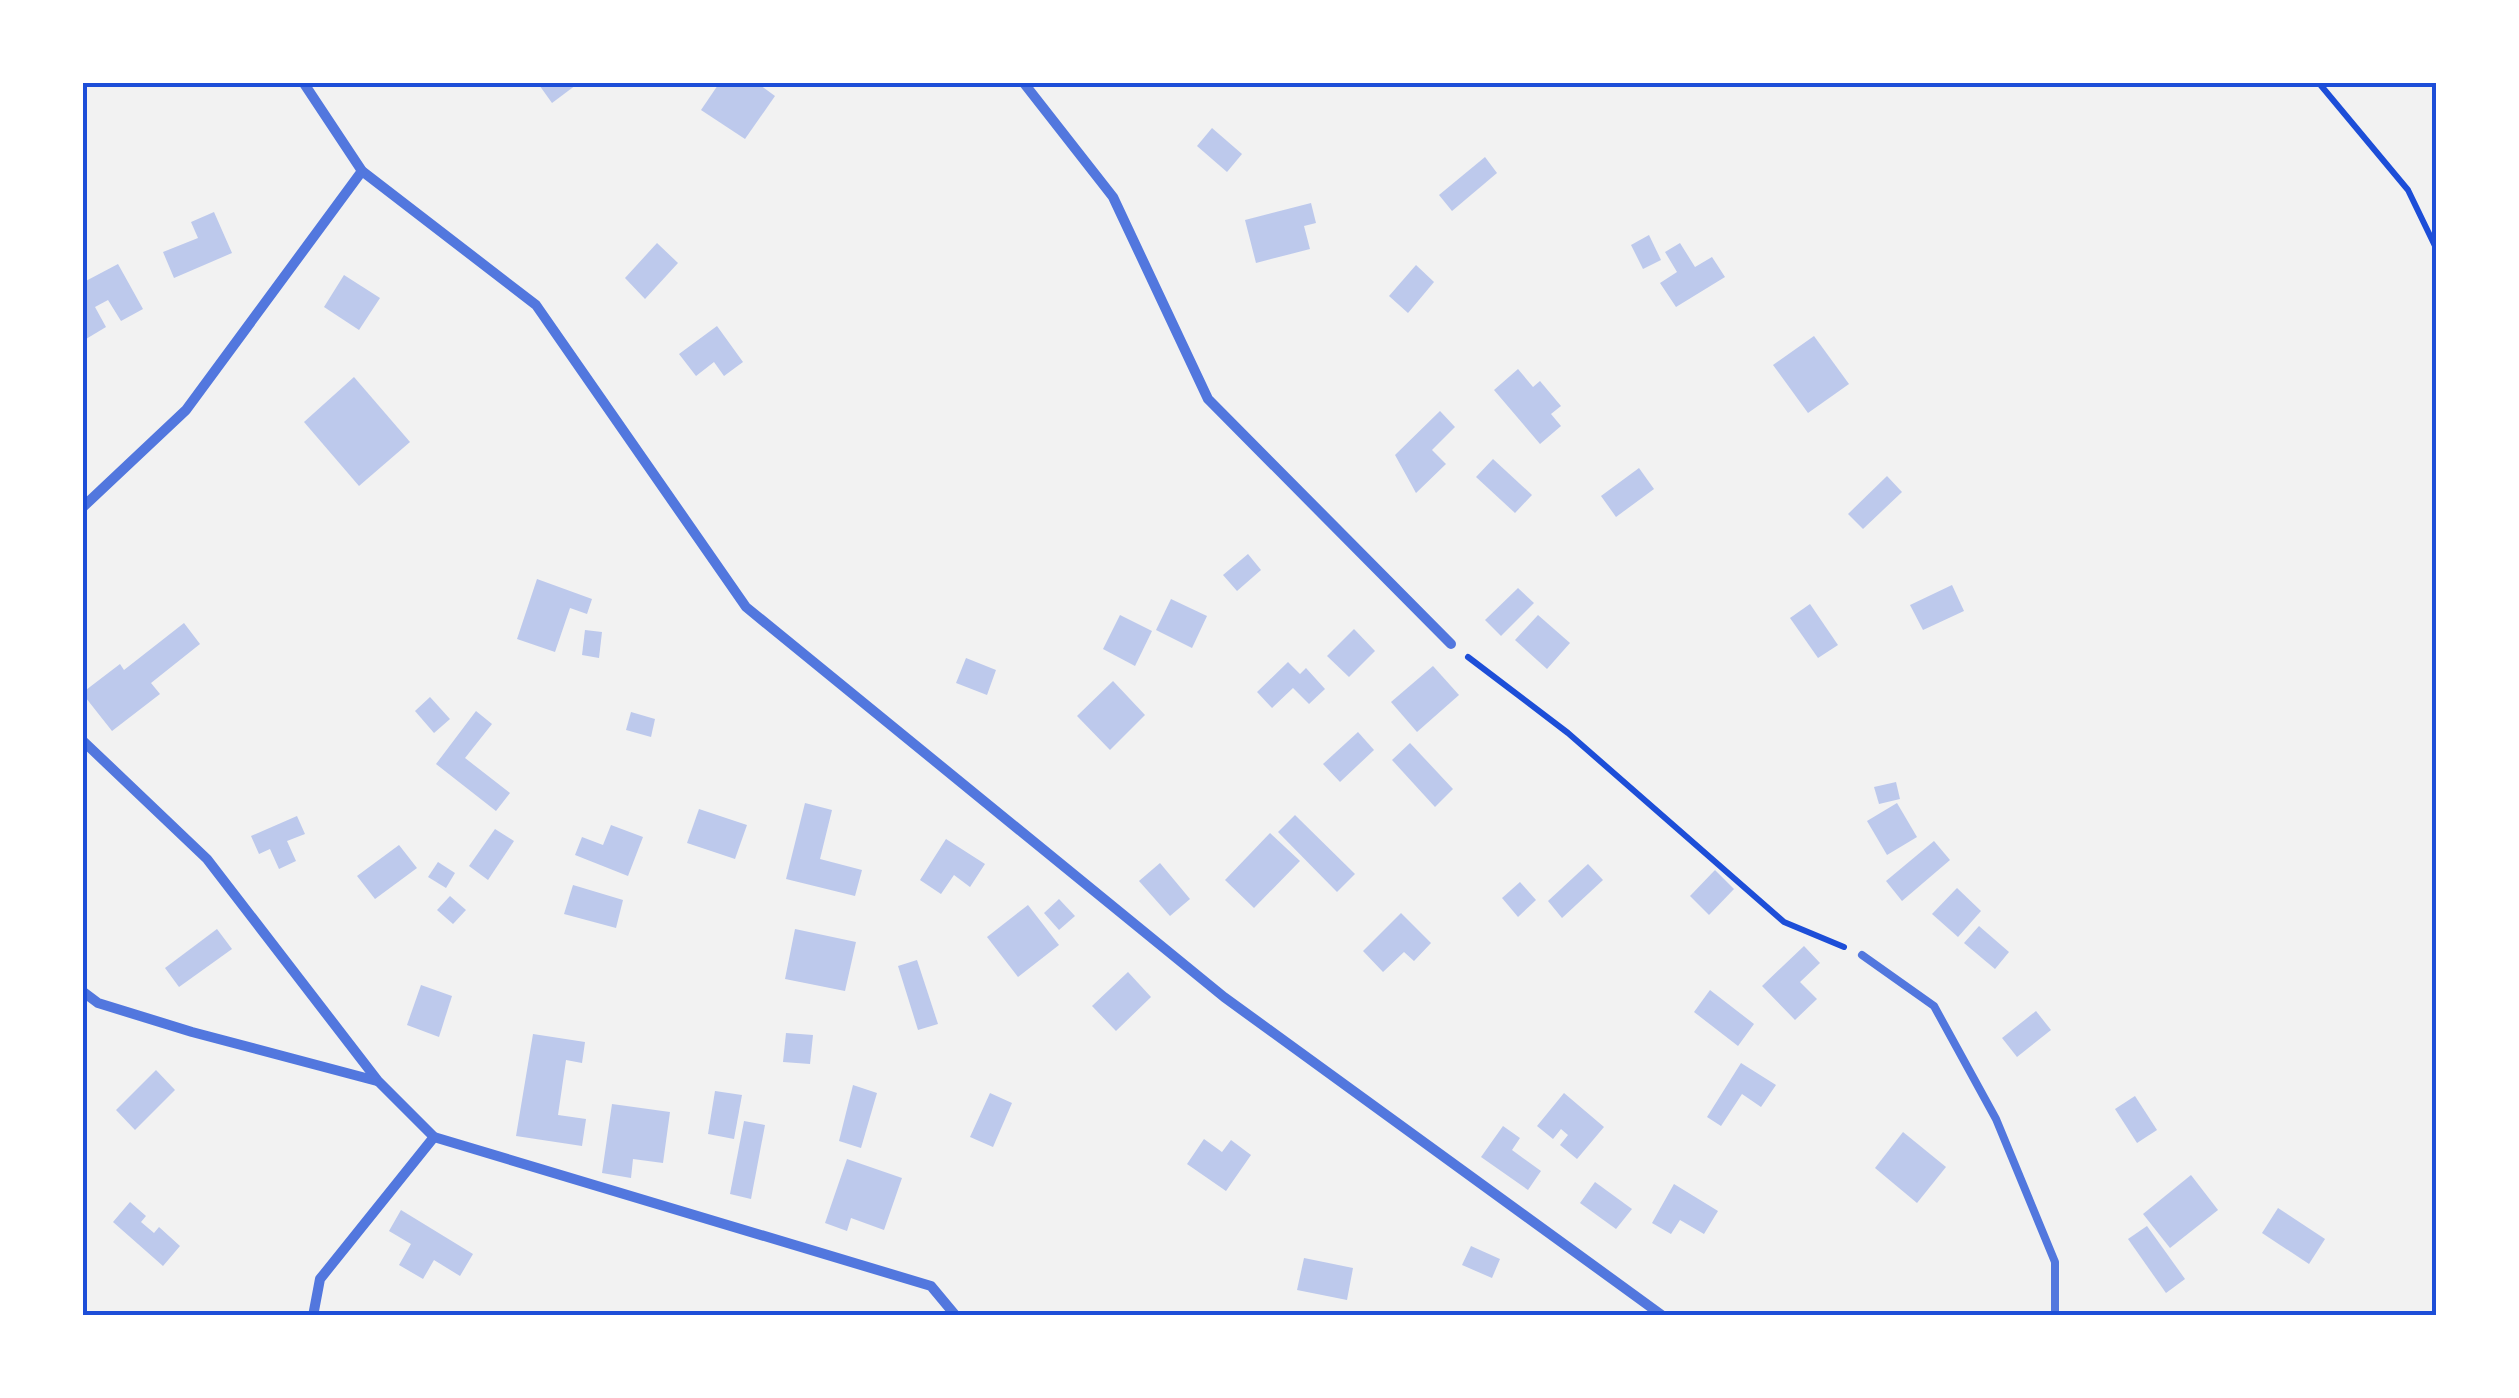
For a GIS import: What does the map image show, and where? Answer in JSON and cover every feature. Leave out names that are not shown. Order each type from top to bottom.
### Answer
[{"type":"street","points":[[303,82],[362,171],[536,304],[746,607],[1224,997],[1663,1316]]},
{"type":"street","points":[[1023,82],[1113,198],[1208,399],[1451,644]]},
{"type":"street","points":[[82,508],[186,410],[362,171]]},
{"type":"street","points":[[82,740],[207,859],[378,1081],[434,1138],[931,1286],[956,1316]]},
{"type":"street","points":[[82,991],[98,1002],[192,1032],[378,1081]]},
{"type":"street","points":[[314,1316],[320,1280],[434,1138]]},
{"type":"lane","points":[[1862,955],[1934,1006],[1996,1119],[2055,1262],[2055,1316]]},
{"type":"path","points":[[2318,82],[2408,190],[2436,248]]},
{"type":"path","points":[[1451,644],[1568,733],[1784,922],[1862,955]]},
{"type":"building","points":[[537,82],[580,82],[552,103]]},
{"type":"building","points":[[720,82],[756,82],[775,96],[745,139],[701,110]]},
{"type":"building","points":[[1212,128],[1242,154],[1227,172],[1197,146]]},
{"type":"building","points":[[1485,157],[1497,173],[1452,211],[1439,195]]},
{"type":"building","points":[[1311,203],[1316,223],[1304,226],[1310,249],[1256,263],[1245,220]]},
{"type":"building","points":[[214,212],[232,253],[174,278],[163,252],[198,238],[191,222]]},
{"type":"building","points":[[1649,235],[1661,260],[1643,269],[1631,245]]},
{"type":"building","points":[[657,243],[678,263],[645,299],[625,278]]},
{"type":"building","points":[[1680,243],[1695,267],[1712,257],[1725,277],[1676,307],[1660,283],[1677,272],[1665,252]]},
{"type":"building","points":[[118,264],[143,309],[121,321],[108,300],[95,307],[106,327],[86,339],[82,333],[82,283]]},
{"type":"building","points":[[1416,265],[1434,282],[1408,313],[1389,296]]},
{"type":"building","points":[[344,275],[380,298],[359,330],[324,307]]},
{"type":"building","points":[[717,326],[743,362],[724,376],[714,362],[696,376],[679,354]]},
{"type":"building","points":[[1814,336],[1849,384],[1808,413],[1773,365]]},
{"type":"building","points":[[1518,369],[1533,387],[1540,381],[1561,406],[1551,414],[1561,426],[1540,444],[1494,390]]},
{"type":"building","points":[[354,377],[410,442],[359,486],[304,422]]},
{"type":"building","points":[[1440,411],[1455,427],[1432,450],[1446,464],[1416,493],[1395,455]]},
{"type":"building","points":[[1493,459],[1532,495],[1515,513],[1476,477]]},
{"type":"building","points":[[1639,468],[1654,489],[1616,517],[1601,496]]},
{"type":"building","points":[[1887,476],[1902,492],[1863,529],[1848,514]]},
{"type":"building","points":[[1248,554],[1261,570],[1237,591],[1223,575]]},
{"type":"building","points":[[537,579],[592,599],[587,614],[570,608],[555,652],[517,639]]},
{"type":"building","points":[[1952,585],[1964,611],[1923,630],[1910,605]]},
{"type":"building","points":[[1518,588],[1534,603],[1501,636],[1485,620]]},
{"type":"building","points":[[1171,599],[1207,616],[1192,648],[1156,630]]},
{"type":"building","points":[[1810,604],[1838,645],[1818,658],[1790,618]]},
{"type":"building","points":[[1120,615],[1152,631],[1135,666],[1103,649]]},
{"type":"building","points":[[1538,615],[1570,643],[1547,669],[1515,640]]},
{"type":"building","points":[[184,623],[200,644],[151,683],[160,694],[112,731],[82,693],[120,664],[124,670]]},
{"type":"building","points":[[1354,629],[1375,651],[1349,677],[1327,656]]},
{"type":"building","points":[[585,630],[602,632],[599,658],[582,655]]},
{"type":"building","points":[[966,658],[996,670],[987,695],[956,683]]},
{"type":"building","points":[[1288,662],[1300,674],[1306,668],[1325,689],[1309,704],[1293,688],[1272,708],[1257,692]]},
{"type":"building","points":[[1433,666],[1459,695],[1417,732],[1391,702]]},
{"type":"building","points":[[1113,681],[1145,715],[1110,750],[1077,716]]},
{"type":"building","points":[[430,697],[450,719],[434,733],[415,711]]},
{"type":"building","points":[[476,711],[492,724],[465,758],[510,793],[496,811],[436,764]]},
{"type":"building","points":[[631,712],[655,719],[651,737],[626,730]]},
{"type":"building","points":[[1358,732],[1374,750],[1340,782],[1323,764]]},
{"type":"building","points":[[1410,743],[1453,789],[1435,807],[1392,760]]},
{"type":"building","points":[[1896,782],[1900,799],[1879,804],[1874,787]]},
{"type":"building","points":[[805,803],[832,810],[820,859],[862,870],[855,896],[786,879]]},
{"type":"building","points":[[1897,803],[1917,837],[1887,855],[1867,821]]},
{"type":"building","points":[[699,809],[747,825],[735,859],[687,843]]},
{"type":"building","points":[[1295,815],[1355,874],[1337,892],[1278,832]]},
{"type":"building","points":[[297,816],[305,834],[287,841],[296,861],[279,869],[270,849],[259,854],[251,836]]},
{"type":"building","points":[[611,825],[643,837],[628,876],[575,855],[582,837],[603,845]]},
{"type":"building","points":[[495,829],[514,841],[488,880],[469,866]]},
{"type":"building","points":[[1270,833],[1300,861],[1254,908],[1225,880]]},
{"type":"building","points":[[946,839],[985,864],[970,887],[954,875],[941,894],[920,880]]},
{"type":"building","points":[[1934,841],[1950,860],[1902,901],[1886,881]]},
{"type":"building","points":[[399,845],[417,868],[375,899],[357,876]]},
{"type":"building","points":[[438,862],[455,873],[446,888],[428,877]]},
{"type":"building","points":[[1160,863],[1190,899],[1170,916],[1139,881]]},
{"type":"building","points":[[1588,864],[1603,880],[1562,918],[1548,901]]},
{"type":"building","points":[[1715,870],[1734,889],[1709,915],[1690,896]]},
{"type":"building","points":[[1520,882],[1536,900],[1518,917],[1502,898]]},
{"type":"building","points":[[573,885],[623,900],[616,928],[564,914]]},
{"type":"building","points":[[1957,888],[1981,911],[1958,937],[1932,914]]},
{"type":"building","points":[[450,896],[466,910],[453,924],[437,910]]},
{"type":"building","points":[[1059,899],[1075,916],[1059,930],[1044,913]]},
{"type":"building","points":[[1028,905],[1059,945],[1018,977],[987,937]]},
{"type":"building","points":[[1401,913],[1431,943],[1414,961],[1404,952],[1383,972],[1363,951]]},
{"type":"building","points":[[1979,926],[2009,952],[1995,969],[1964,943]]},
{"type":"building","points":[[217,929],[232,949],[179,987],[165,968]]},
{"type":"building","points":[[795,929],[856,942],[845,991],[785,979]]},
{"type":"building","points":[[1804,946],[1820,963],[1800,982],[1817,999],[1795,1020],[1762,986]]},
{"type":"building","points":[[917,960],[938,1024],[918,1030],[898,966]]},
{"type":"building","points":[[1128,972],[1151,997],[1116,1031],[1092,1006]]},
{"type":"building","points":[[421,985],[452,996],[439,1037],[407,1025]]},
{"type":"building","points":[[1710,990],[1754,1024],[1738,1046],[1694,1012]]},
{"type":"building","points":[[2036,1011],[2051,1030],[2017,1057],[2002,1038]]},
{"type":"building","points":[[786,1033],[813,1035],[810,1064],[783,1062]]},
{"type":"building","points":[[533,1034],[585,1042],[582,1063],[566,1060],[558,1115],[586,1119],[582,1146],[516,1136]]},
{"type":"building","points":[[1741,1063],[1776,1085],[1761,1107],[1742,1094],[1721,1126],[1707,1117]]},
{"type":"building","points":[[156,1070],[175,1090],[135,1130],[116,1110]]},
{"type":"building","points":[[853,1085],[877,1093],[861,1148],[839,1141]]},
{"type":"building","points":[[715,1091],[742,1095],[734,1139],[708,1134]]},
{"type":"building","points":[[990,1093],[1012,1103],[993,1147],[970,1137]]},
{"type":"building","points":[[1564,1093],[1604,1127],[1577,1159],[1560,1145],[1568,1135],[1561,1129],[1553,1139],[1537,1126]]},
{"type":"building","points":[[2135,1096],[2157,1130],[2137,1143],[2115,1109]]},
{"type":"building","points":[[612,1104],[670,1112],[663,1163],[633,1159],[631,1178],[602,1173]]},
{"type":"building","points":[[744,1121],[765,1125],[751,1199],[730,1194]]},
{"type":"building","points":[[1503,1126],[1520,1138],[1512,1150],[1541,1171],[1528,1190],[1481,1157]]},
{"type":"building","points":[[1903,1132],[1946,1167],[1917,1203],[1875,1168]]},
{"type":"building","points":[[1204,1139],[1222,1152],[1231,1140],[1251,1155],[1226,1191],[1187,1164]]},
{"type":"building","points":[[847,1159],[902,1178],[884,1230],[851,1218],[847,1231],[825,1223]]},
{"type":"building","points":[[2191,1175],[2218,1210],[2170,1248],[2143,1214]]},
{"type":"building","points":[[1595,1182],[1632,1209],[1616,1229],[1580,1203]]},
{"type":"building","points":[[1674,1184],[1718,1211],[1704,1234],[1680,1220],[1671,1234],[1652,1223]]},
{"type":"building","points":[[130,1202],[146,1216],[141,1222],[154,1233],[159,1227],[180,1246],[163,1266],[113,1222]]},
{"type":"building","points":[[2278,1208],[2325,1239],[2309,1264],[2262,1233]]},
{"type":"building","points":[[401,1210],[473,1254],[460,1276],[434,1260],[423,1279],[399,1265],[411,1244],[389,1231]]},
{"type":"building","points":[[2147,1226],[2185,1279],[2166,1293],[2128,1239]]},
{"type":"building","points":[[1471,1246],[1500,1259],[1492,1278],[1462,1265]]},
{"type":"building","points":[[1304,1258],[1353,1268],[1347,1300],[1297,1290]]}]
